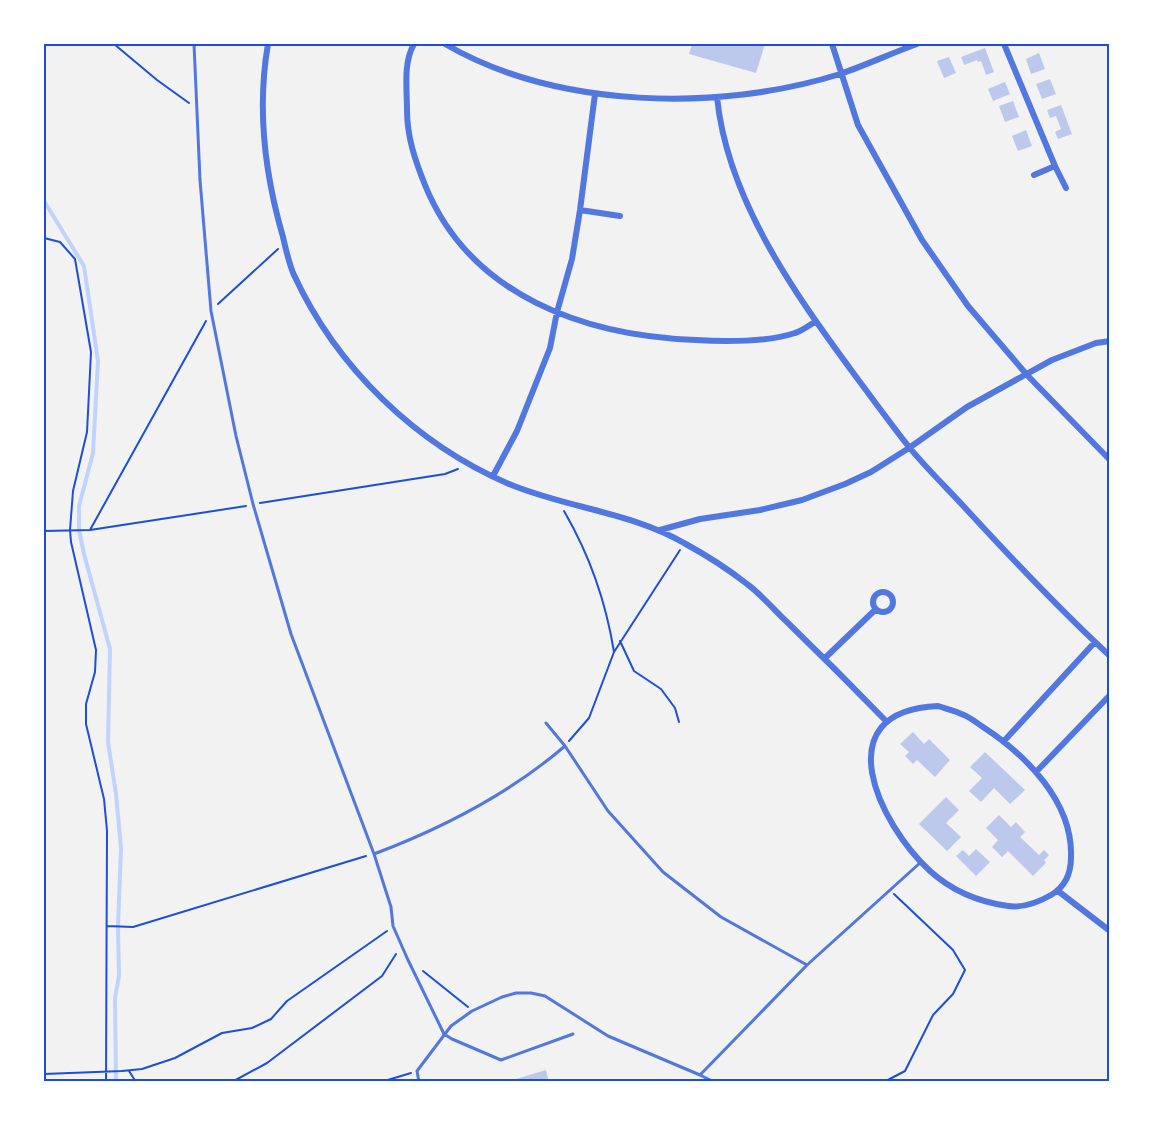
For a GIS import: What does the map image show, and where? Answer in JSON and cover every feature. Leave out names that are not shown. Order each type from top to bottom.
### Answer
[{"type":"street","points":[[268,44],[263,87],[267,164],[293,274],[328,334],[370,385],[422,434],[470,465],[559,502],[647,524],[685,543],[748,585],[825,658],[887,722]]},
{"type":"street","points":[[414,44],[408,58],[409,140],[432,202],[455,238],[483,269],[503,285],[525,299],[557,312],[600,326],[645,336],[722,341],[762,338],[796,333],[815,322]]},
{"type":"street","points":[[445,44],[458,52],[538,81],[595,94],[656,98],[717,97],[778,89],[841,74],[917,44]]},
{"type":"street","points":[[832,44],[858,125],[922,240],[968,306],[1027,375],[1110,460]]},
{"type":"street","points":[[1004,44],[1066,188]]},
{"type":"street","points":[[493,476],[517,431],[550,348],[557,312],[572,259],[595,94]]},
{"type":"street","points":[[717,97],[726,147],[751,210],[792,287],[815,322],[909,447],[999,546],[1110,656]]},
{"type":"street","points":[[1034,175],[1055,166]]},
{"type":"street","points":[[580,210],[620,216]]},
{"type":"street","points":[[659,530],[700,519],[760,510],[802,500],[845,484],[871,472],[967,407],[1070,351],[1110,340]]},
{"type":"street","points":[[825,658],[876,609]]},
{"type":"street","points":[[1004,741],[1095,642]]},
{"type":"street","points":[[1036,772],[1110,694]]},
{"type":"street","points":[[938,706],[965,715],[1004,741],[1036,772],[1052,795],[1066,823],[1070,841],[1071,869],[1058,891],[1038,902],[1010,906],[971,898],[931,872],[900,836],[880,803],[871,772],[872,751],[875,738],[887,722],[900,713],[918,707],[938,706]]},
{"type":"street","points":[[1058,891],[1110,931]]},
{"type":"lane","points":[[194,44],[200,180],[211,311],[236,436],[253,504],[291,634],[374,854],[391,907],[393,926],[444,1034],[452,1039],[501,1060],[573,1034]]},
{"type":"lane","points":[[546,723],[565,746],[608,812],[663,872],[720,917],[807,965]]},
{"type":"lane","points":[[374,854],[445,825],[519,782],[565,746]]},
{"type":"lane","points":[[700,1076],[807,965],[922,862]]},
{"type":"lane","points":[[419,1082],[417,1071],[451,1026],[472,1011],[494,1000],[516,993],[531,993],[544,996],[608,1036],[714,1082]]},
{"type":"path","points":[[114,44],[157,80],[197,108]]},
{"type":"path","points":[[44,237],[60,242],[75,259],[91,352],[87,432],[73,491],[71,542],[96,650],[95,672],[86,704],[86,724],[104,799],[107,831],[106,1082]]},
{"type":"path","points":[[90,530],[211,311],[284,243]]},
{"type":"path","points":[[44,531],[90,530],[445,474],[470,465]]},
{"type":"path","points":[[559,502],[577,533],[592,569],[609,621],[614,652]]},
{"type":"path","points":[[565,746],[589,718],[620,641],[685,543]]},
{"type":"path","points":[[620,641],[634,671],[661,689],[675,708],[679,722]]},
{"type":"path","points":[[107,926],[133,927],[374,854]]},
{"type":"path","points":[[884,1082],[905,1071],[933,1016],[953,994],[965,970],[953,950],[890,890]]},
{"type":"path","points":[[44,1074],[129,1071],[175,1058],[222,1033],[252,1028],[271,1019],[288,1001],[393,926]]},
{"type":"path","points":[[232,1082],[267,1063],[382,976],[401,945]]},
{"type":"path","points":[[408,960],[472,1011]]},
{"type":"path","points":[[129,1071],[136,1082]]},
{"type":"path","points":[[381,1082],[417,1071]]},
{"type":"building","points":[[692,44],[765,44],[756,73],[689,54]]},
{"type":"building","points":[[985,48],[994,72],[986,75],[981,61],[977,60],[964,65],[961,57]]},
{"type":"building","points":[[1039,53],[1045,69],[1031,74],[1026,59]]},
{"type":"building","points":[[949,57],[956,73],[944,78],[937,61]]},
{"type":"building","points":[[1050,79],[1056,94],[1042,99],[1036,84]]},
{"type":"building","points":[[1005,82],[1010,94],[993,101],[988,89]]},
{"type":"building","points":[[1013,101],[1019,117],[1005,122],[999,106]]},
{"type":"building","points":[[1061,105],[1072,134],[1058,139],[1055,132],[1061,129],[1056,116],[1050,118],[1047,110]]},
{"type":"building","points":[[1026,130],[1032,146],[1018,151],[1012,136]]},
{"type":"building","points":[[913,732],[924,744],[929,739],[950,760],[935,777],[917,760],[913,764],[905,756],[909,752],[900,744]]},
{"type":"building","points":[[985,752],[1025,790],[1010,804],[994,788],[981,802],[969,791],[982,778],[970,767]]},
{"type":"building","points":[[946,797],[959,810],[946,823],[961,837],[947,851],[919,824]]},
{"type":"building","points":[[999,815],[1011,827],[1016,822],[1025,832],[1020,837],[1039,855],[1044,850],[1049,855],[1044,860],[1046,863],[1033,876],[1008,851],[1002,857],[992,847],[998,840],[986,828]]},
{"type":"building","points":[[976,849],[990,862],[976,876],[956,856],[963,850],[969,856]]},
{"type":"building","points":[[546,1070],[549,1082],[516,1082],[516,1079]]},
{"type":"waterway","points":[[44,201],[84,266],[98,361],[93,453],[79,506],[79,530],[110,649],[108,742],[121,848],[119,976],[115,998],[116,1082]]}]
